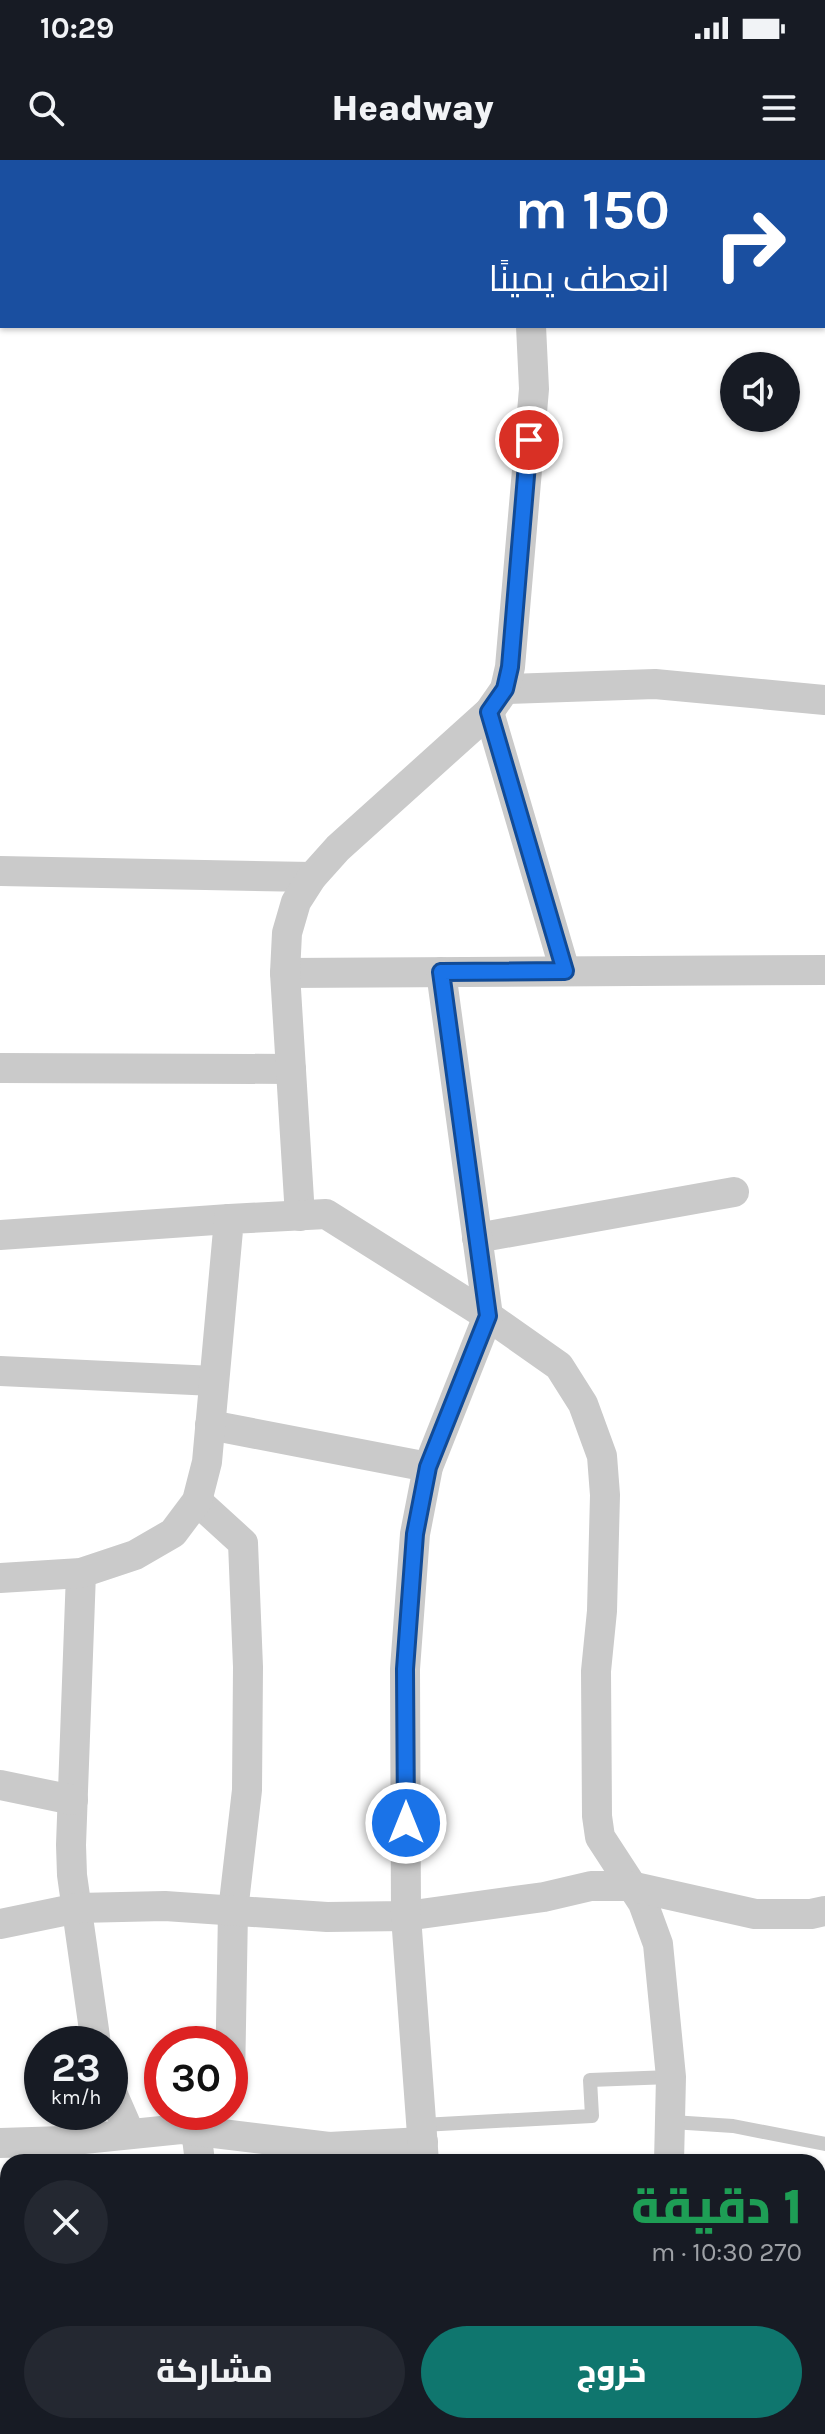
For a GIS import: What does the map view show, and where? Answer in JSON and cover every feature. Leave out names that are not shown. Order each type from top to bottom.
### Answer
[{"type":"street","points":[[300,1216],[285,973],[287,933],[296,902],[312,877],[338,848],[497,701],[510,667],[534,389],[531,328]]},
{"type":"street","points":[[497,701],[655,684],[825,700]]},
{"type":"street","points":[[497,701],[565,971]]},
{"type":"street","points":[[0,871],[312,877]]},
{"type":"street","points":[[285,973],[825,970]]},
{"type":"street","points":[[248,2127],[329,2147],[423,2143],[406,1916],[405,1669],[415,1534],[428,1467],[488,1316],[441,972]]},
{"type":"street","points":[[0,1068],[291,1069]]},
{"type":"street","points":[[477,1238],[734,1192]]},
{"type":"street","points":[[0,1235],[326,1214],[488,1316],[559,1366],[583,1404],[602,1456],[605,1495],[602,1611],[596,1671],[597,1816],[600,1837],[651,1920],[658,1944],[671,2077],[670,2154]]},
{"type":"street","points":[[0,1578],[81,1573],[135,1555],[173,1533],[197,1501],[207,1462],[229,1219]]},
{"type":"street","points":[[0,1371],[214,1381]]},
{"type":"street","points":[[210,1425],[428,1467]]},
{"type":"street","points":[[197,1501],[243,1543],[248,1667],[247,1790],[233,1911],[231,2026]]},
{"type":"street","points":[[81,1573],[72,1875],[94,2026]]},
{"type":"street","points":[[0,1785],[73,1800]]},
{"type":"street","points":[[0,1924],[78,1908],[165,1906],[327,1917],[406,1916],[544,1897],[591,1886],[630,1886],[755,1914],[825,1911]]},
{"type":"street","points":[[128,2129],[130,2134]]},
{"type":"street","points":[[0,2143],[196,2130],[199,2154]]},
{"type":"lane","points":[[423,2143],[592,2116],[590,2080],[671,2077]]},
{"type":"lane","points":[[672,2122],[733,2126],[825,2144]]},
{"type":"route","points":[[406,1823],[405,1669],[415,1534],[428,1467],[488,1316],[441,972],[565,971],[489,712],[505,689],[510,667],[529,440]]}]
